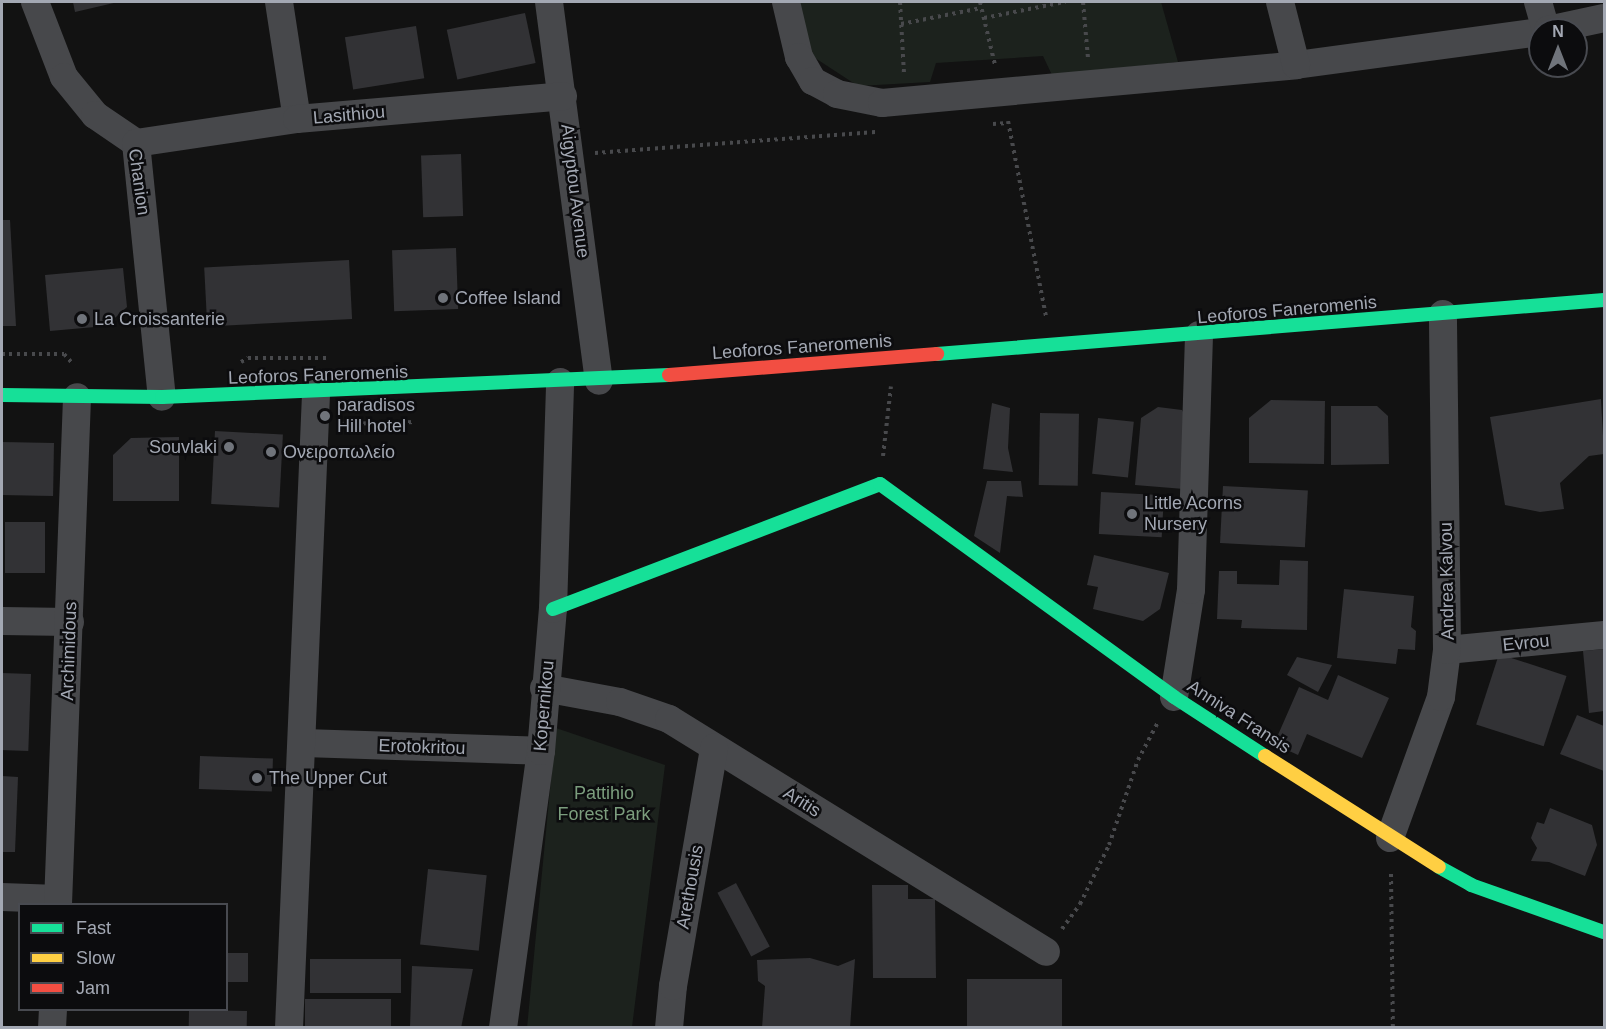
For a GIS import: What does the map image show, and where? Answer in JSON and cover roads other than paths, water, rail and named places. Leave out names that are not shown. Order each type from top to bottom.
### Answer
[{"type":"main road","name":"Leoforos Faneromenis","points":[[2,395],[162,398],[316,394],[599,381],[1199,335],[1605,300]]},
{"type":"main road","name":"Anniva Fransis","points":[[553,609],[880,484],[1174,697],[1390,838],[1471,885],[1605,932]]},
{"type":"street","name":"Chanion","points":[[35,2],[64,77],[95,115],[136,143],[162,398]]},
{"type":"street","points":[[279,2],[297,119]]},
{"type":"street","name":"Aigyptou Avenue","points":[[549,2],[599,381]]},
{"type":"street","points":[[786,2],[799,57],[813,81],[837,94],[882,103],[906,100],[998,78],[1089,84],[1296,65],[1528,34]]},
{"type":"street","points":[[1280,2],[1296,65]]},
{"type":"street","points":[[1538,2],[1543,18]]},
{"type":"street","points":[[1588,22],[1605,18]]},
{"type":"street","name":"Lasithiou","points":[[136,143],[297,119],[563,96]]},
{"type":"street","name":"Andrea Kalvou","points":[[1390,838],[1441,697],[1447,650],[1443,314]]},
{"type":"street","points":[[1174,697],[1191,590],[1199,335]]},
{"type":"street","name":"Kopernikou","points":[[503,1028],[541,751],[544,688],[553,609],[560,382]]},
{"type":"street","points":[[289,1028],[303,743],[316,394]]},
{"type":"street","name":"Archimidous","points":[[58,902],[77,398]]},
{"type":"street","points":[[2,621],[70,622]]},
{"type":"street","name":"Evrou","points":[[1447,650],[1605,635]]},
{"type":"street","name":"Aritis","points":[[544,688],[620,702],[669,718],[1046,952]]},
{"type":"street","name":"Erotokritou","points":[[303,743],[541,751]]},
{"type":"street","name":"Arethousis","points":[[669,1028],[673,986],[714,748]]},
{"type":"street","points":[[2,897],[58,902]]},
{"type":"street","points":[[52,1028],[53,1011]]},
{"type":"place","name":"Coffee Island","points":[[443,298]]},
{"type":"place","name":"La Croissanterie","points":[[82,319]]},
{"type":"place","name":"paradisos Hill hotel","points":[[325,416]]},
{"type":"place","name":"Souvlaki","points":[[229,447]]},
{"type":"place","name":"Ονειροπωλείο","points":[[271,452]]},
{"type":"place","name":"Little Acorns Nursery","points":[[1132,514]]},
{"type":"place","name":"The Upper Cut","points":[[257,778]]},
{"type":"park label","name":"Pattihio Forest Park","points":[[604,804]]}]
